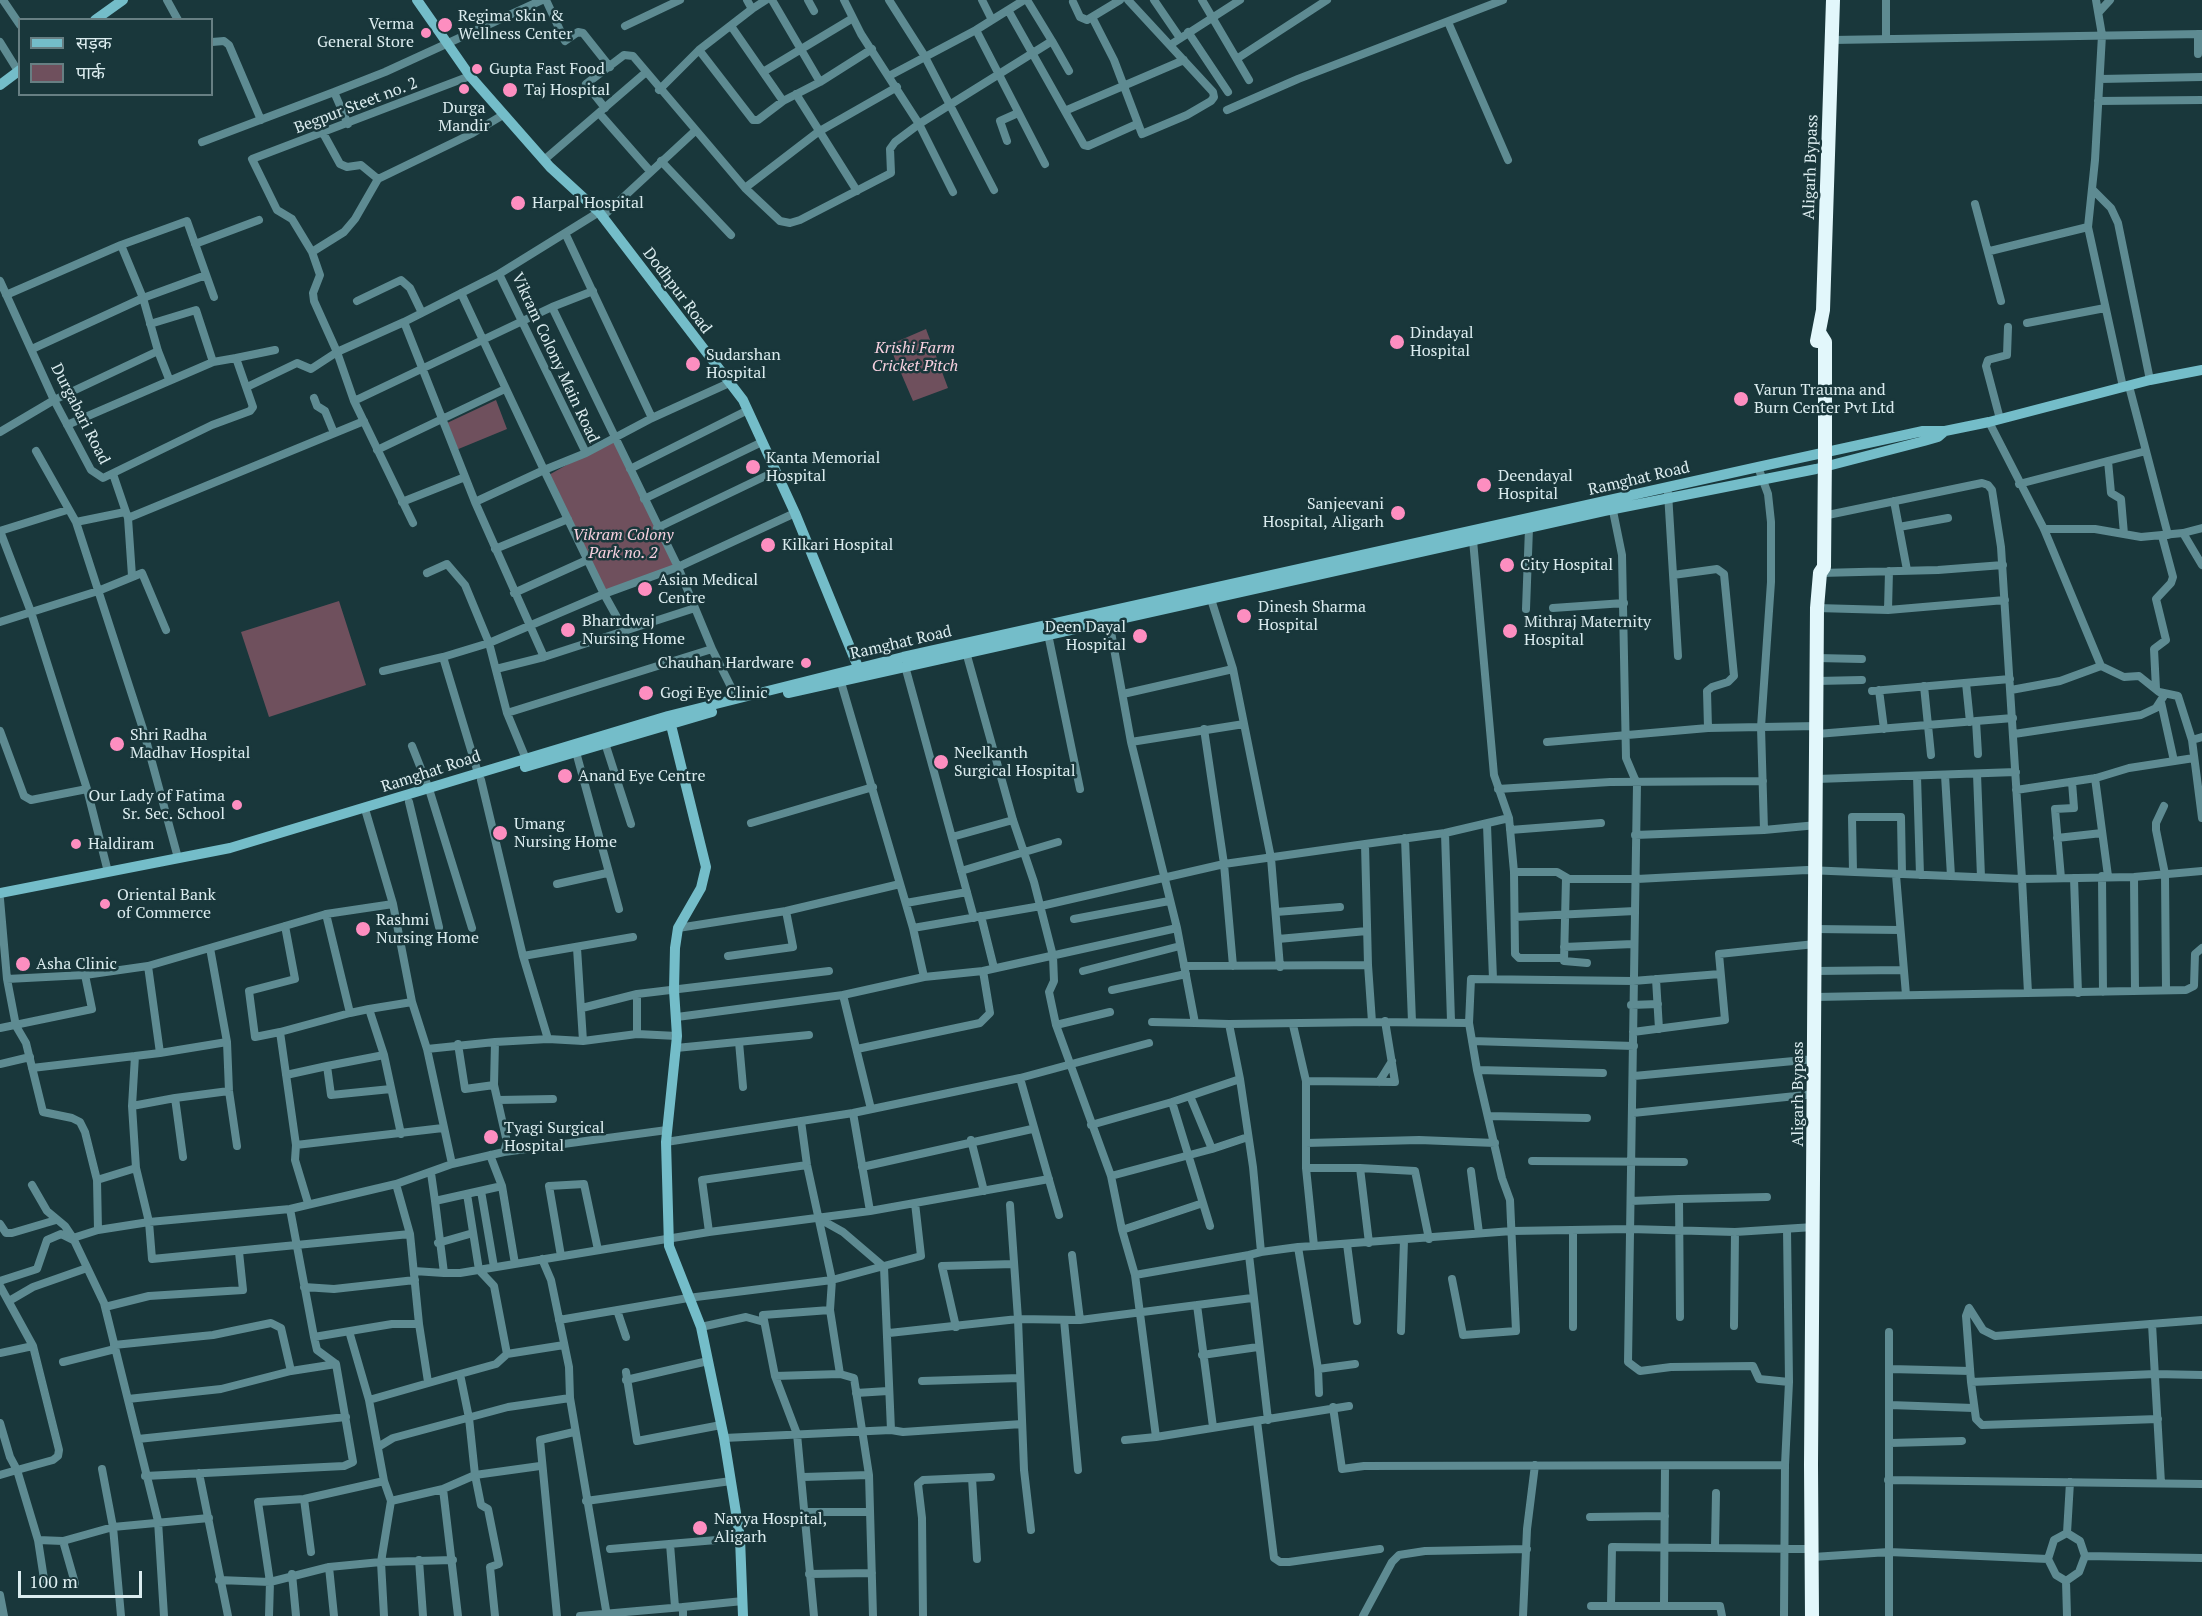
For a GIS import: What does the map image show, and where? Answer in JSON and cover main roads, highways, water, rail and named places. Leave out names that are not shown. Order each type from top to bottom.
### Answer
[{"type":"highway","name":"Aligarh Bypass","points":[[1820,573],[1815,567],[1825,342],[1820,334],[1833,0]]},
{"type":"highway","name":"Aligarh Bypass","points":[[1812,1616],[1808,1095],[1815,998],[1815,936],[1808,870],[1809,826],[1817,779],[1811,728],[1817,681],[1817,608],[1820,573],[1824,567],[1821,461]]},
{"type":"main road","points":[[97,18],[123,0]]},
{"type":"main road","name":"Dodhpur Road","points":[[417,0],[446,44],[503,115],[544,160],[601,214],[748,410],[795,513],[860,672]]},
{"type":"main road","points":[[0,85],[18,72]]},
{"type":"main road","points":[[1821,461],[1923,431],[1945,431],[1995,421],[2150,380],[2202,370]]},
{"type":"main road","name":"Ramghat Road","points":[[1668,494],[1758,467],[1821,461]]},
{"type":"main road","name":"Ramghat Road","points":[[0,899],[232,854],[366,813],[526,759],[839,677],[1612,505],[1762,478],[1821,461]]},
{"type":"main road","name":"Ramghat Road","points":[[860,672],[905,666],[1529,528],[1612,505]]},
{"type":"main road","name":"Ramghat Road","points":[[479,776],[576,752],[736,699],[839,677]]},
{"type":"main road","points":[[669,720],[706,867],[701,888],[678,928],[674,990],[677,1036],[666,1142],[668,1238],[676,1269],[701,1327],[724,1438],[740,1538],[743,1616]]},
{"type":"main road","name":"Ramghat Road","points":[[0,893],[230,848],[409,802],[430,792]]},
{"type":"place","name":"Regima Skin & Wellness Center","points":[[445,25]]},
{"type":"place","name":"Verma General Store","points":[[426,33]]},
{"type":"place","name":"Gupta Fast Food","points":[[477,69]]},
{"type":"place","name":"Durga Mandir","points":[[464,89]]},
{"type":"place","name":"Taj Hospital","points":[[510,90]]},
{"type":"place","name":"Harpal Hospital","points":[[518,203]]},
{"type":"place","name":"Dindayal Hospital","points":[[1397,342]]},
{"type":"place","name":"Sudarshan Hospital","points":[[693,364]]},
{"type":"place","name":"Varun Trauma and Burn Center Pvt Ltd","points":[[1741,399]]},
{"type":"place","name":"Kanta Memorial Hospital","points":[[753,467]]},
{"type":"place","name":"Deendayal Hospital","points":[[1484,485]]},
{"type":"place","name":"Sanjeevani Hospital, Aligarh","points":[[1398,513]]},
{"type":"place","name":"Kilkari Hospital","points":[[768,545]]},
{"type":"place","name":"City Hospital","points":[[1507,565]]},
{"type":"place","name":"Asian Medical Centre","points":[[645,589]]},
{"type":"place","name":"Dinesh Sharma Hospital","points":[[1244,616]]},
{"type":"place","name":"Bharrdwaj Nursing Home","points":[[568,630]]},
{"type":"place","name":"Mithraj Maternity Hospital","points":[[1510,631]]},
{"type":"place","name":"Deen Dayal Hospital","points":[[1140,636]]},
{"type":"place","name":"Chauhan Hardware","points":[[806,663]]},
{"type":"place","name":"Gogi Eye Clinic","points":[[646,693]]},
{"type":"place","name":"Shri Radha Madhav Hospital","points":[[117,744]]},
{"type":"place","name":"Neelkanth Surgical Hospital","points":[[941,762]]},
{"type":"place","name":"Anand Eye Centre","points":[[565,776]]},
{"type":"place","name":"Our Lady of Fatima Sr. Sec. School","points":[[237,805]]},
{"type":"place","name":"Umang Nursing Home","points":[[500,833]]},
{"type":"place","name":"Haldiram","points":[[76,844]]},
{"type":"place","name":"Oriental Bank of Commerce","points":[[105,904]]},
{"type":"place","name":"Rashmi Nursing Home","points":[[363,929]]},
{"type":"place","name":"Asha Clinic","points":[[23,964]]},
{"type":"place","name":"Tyagi Surgical Hospital","points":[[491,1137]]},
{"type":"place","name":"Navya Hospital, Aligarh","points":[[700,1528]]},
{"type":"park label","name":"Krishi Farm Cricket Pitch","points":[[915,357]]},
{"type":"park label","name":"Vikram Colony Park no. 2","points":[[623,544]]}]
